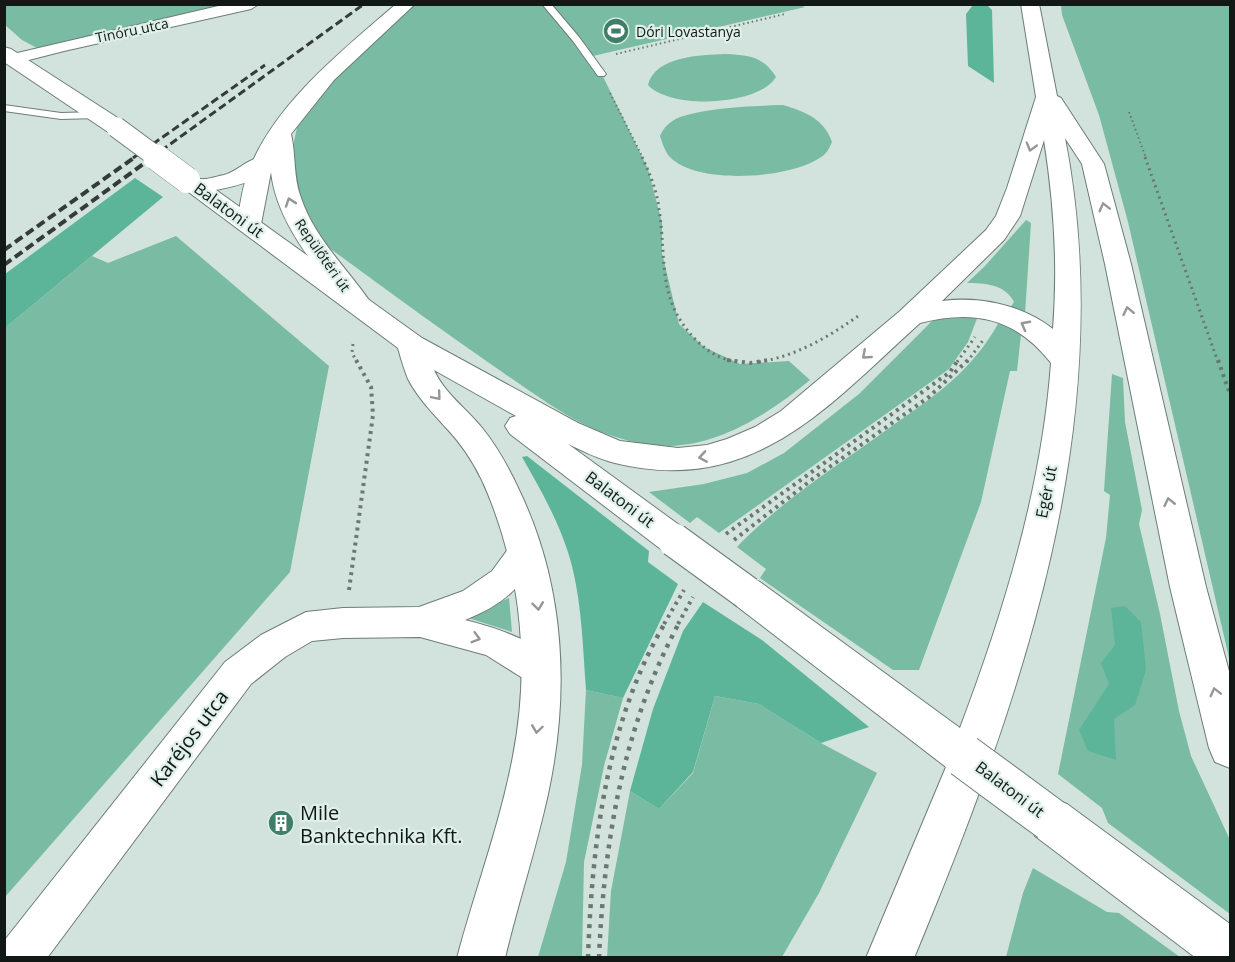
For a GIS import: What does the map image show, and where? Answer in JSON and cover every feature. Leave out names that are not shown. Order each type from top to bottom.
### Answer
[{"type":"main road","points":[[249,224],[253,197],[263,162],[290,117],[303,99],[333,69],[407,4]]},
{"type":"main road","name":"Egér út","points":[[890,957],[985,719],[1020,608],[1036,545],[1067,364],[1069,330],[1066,218],[1047,90],[1029,4]]},
{"type":"main road","name":"Balatoni út","points":[[7,57],[107,121],[357,303],[1230,952]]},
{"type":"main road","points":[[411,344],[567,432],[616,452],[678,460],[709,457],[766,435],[792,419],[910,317],[995,235],[1008,216],[1019,188],[1047,90]]},
{"type":"main road","points":[[1047,90],[1093,164],[1118,264],[1188,587],[1230,748]]},
{"type":"main road","name":"Repülőtéri út","points":[[281,135],[284,181],[291,206],[301,226],[357,303]]},
{"type":"main road","points":[[192,184],[233,180],[263,162]]},
{"type":"main road","points":[[910,317],[952,307],[990,309],[1041,334],[1067,364]]},
{"type":"main road","points":[[411,344],[423,380],[473,438],[490,467],[517,524],[534,579],[539,613],[542,671],[538,724],[526,793],[481,951]]},
{"type":"street","name":"Tinóru utca","points":[[7,57],[251,4]]},
{"type":"street","name":"Karéjos utca","points":[[420,622],[475,601],[504,581],[525,550]]},
{"type":"street","name":"Karéjos utca","points":[[20,957],[238,673],[273,646],[306,627],[344,623],[420,622],[495,643],[542,671]]},
{"type":"lane","points":[[546,4],[601,74]]},
{"type":"lane","points":[[4,108],[107,121]]},
{"type":"path","points":[[591,59],[784,14]]},
{"type":"path","points":[[601,74],[648,169],[662,223],[662,253],[666,288],[680,320],[700,345],[720,358],[735,361],[775,360],[808,348],[866,311]]},
{"type":"path","points":[[1129,112],[1230,394]]},
{"type":"path","points":[[344,623],[374,416],[371,387],[352,353],[354,344]]},
{"type":"green space","points":[[4,5],[243,5],[37,48],[22,40],[5,25]]},
{"type":"green space","points":[[407,5],[799,5],[805,7],[593,56],[648,169],[662,223],[662,253],[679,324],[704,347],[740,364],[789,361],[810,380],[779,404],[745,425],[708,440],[669,446],[649,445],[618,438],[579,422],[547,402],[460,343],[328,247],[317,235],[294,192],[292,151],[303,99]]},
{"type":"green space","points":[[973,5],[988,6],[992,10],[994,83],[968,66],[966,14]]},
{"type":"green space","points":[[1061,5],[1230,5],[1230,662],[1128,222],[1099,115],[1062,15]]},
{"type":"green space","points":[[725,54],[754,58],[766,65],[776,77],[767,87],[752,94],[714,101],[675,98],[659,93],[648,85],[652,75],[669,63],[704,55]]},
{"type":"green space","points":[[783,105],[799,110],[819,122],[829,134],[832,142],[825,154],[793,169],[771,174],[724,175],[683,166],[670,157],[660,136],[670,122],[680,117],[705,111]]},
{"type":"green space","points":[[135,178],[163,197],[5,328],[5,274]]},
{"type":"green space","points":[[1026,220],[1031,223],[1025,314],[1010,308],[1014,302],[1000,288],[987,284],[967,283]]},
{"type":"green space","points":[[176,236],[329,366],[290,572],[5,897],[5,328],[92,256],[108,263]]},
{"type":"green space","points":[[950,316],[978,316],[968,342],[949,369],[719,533],[697,517],[690,523],[649,492],[704,484],[747,473],[784,453],[859,394],[933,320]]},
{"type":"green space","points":[[999,322],[1021,334],[1017,371],[1010,371],[981,502],[919,670],[893,670],[760,578],[766,569],[737,547],[792,498],[952,381],[977,355]]},
{"type":"green space","points":[[1112,374],[1123,378],[1125,422],[1142,510],[1139,524],[1179,711],[1191,756],[1230,840],[1230,914],[1108,823],[1102,808],[1058,774],[1106,538],[1110,495],[1104,491]]},
{"type":"green space","points":[[527,456],[649,551],[648,562],[678,584],[623,698],[586,690],[580,612],[572,566],[557,524],[522,457]]},
{"type":"green space","points":[[509,598],[512,632],[465,617]]},
{"type":"green space","points":[[703,602],[762,640],[869,727],[821,743],[759,704],[715,696],[693,772],[659,809],[630,791],[653,709],[683,631]]},
{"type":"green space","points":[[1125,606],[1141,622],[1146,670],[1135,705],[1114,719],[1116,760],[1088,751],[1079,730],[1109,684],[1101,663],[1115,645],[1111,608]]},
{"type":"green space","points":[[586,690],[623,698],[604,766],[584,862],[582,957],[538,957],[566,862],[582,765]]},
{"type":"green space","points":[[715,696],[759,704],[821,743],[877,773],[819,893],[782,957],[607,958],[611,891],[630,791],[659,809],[693,773]]},
{"type":"green space","points":[[1033,868],[1107,912],[1119,913],[1180,957],[1006,957],[1023,893]]},
{"type":"railway","points":[[151,158],[364,4]]},
{"type":"railway","points":[[133,158],[265,65]]},
{"type":"railway","points":[[4,250],[135,157]]},
{"type":"railway","points":[[4,265],[153,157]]},
{"type":"place","name":"Dóri Lovastanya","points":[[616,31]]},
{"type":"place","name":"Mile Banktechnika Kft.","points":[[281,823]]}]
